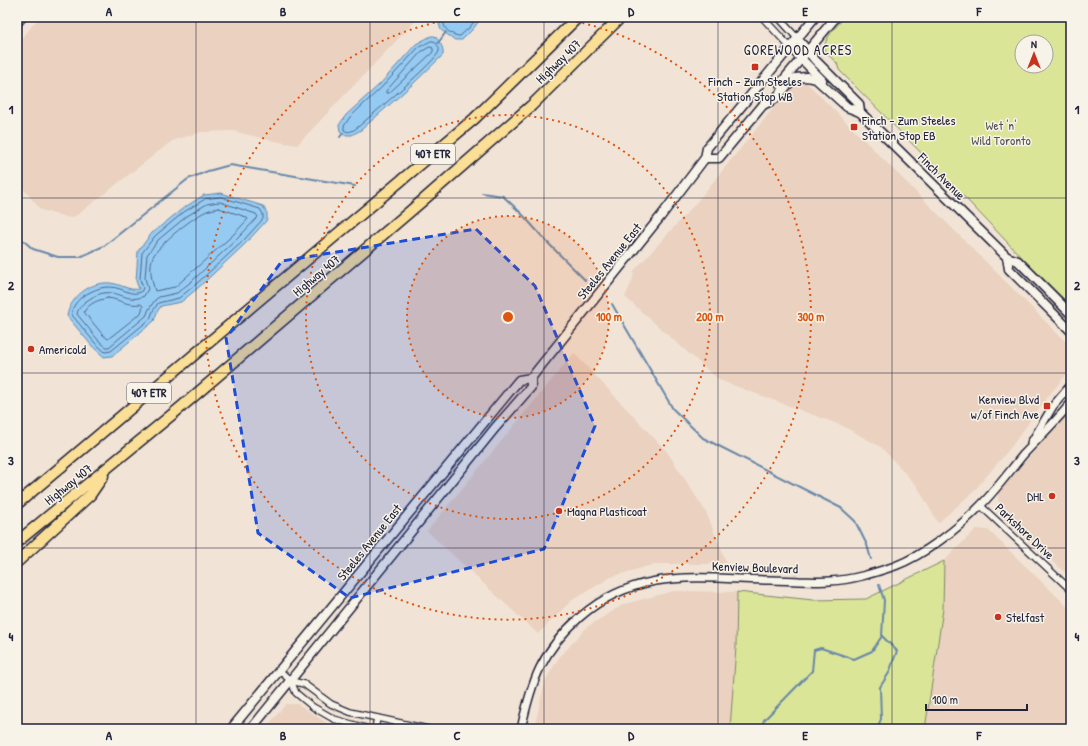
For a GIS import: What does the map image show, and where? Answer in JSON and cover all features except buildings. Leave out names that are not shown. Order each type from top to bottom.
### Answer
[{"type":"highway","name":"Highway 407","points":[[17,504],[474,119],[578,17]]},
{"type":"highway","name":"Highway 407","points":[[17,542],[109,467],[421,202],[531,106],[621,17]]},
{"type":"highway","points":[[17,562],[90,495],[109,467]]},
{"type":"main road","name":"Steeles Avenue East","points":[[251,729],[531,387],[531,378],[661,216],[705,158],[707,148],[815,17]]},
{"type":"main road","points":[[705,158],[719,158],[836,17]]},
{"type":"main road","name":"Finch Avenue","points":[[797,38],[859,104],[857,111]]},
{"type":"main road","name":"Finch Avenue","points":[[790,47],[1007,257],[1018,261],[1071,314]]},
{"type":"main road","points":[[764,104],[775,99],[792,80],[807,77],[816,79],[847,107],[857,111]]},
{"type":"main road","name":"Finch Avenue","points":[[1007,257],[1009,269],[1071,331]]},
{"type":"main road","name":"Steeles Avenue East","points":[[231,729],[519,380],[531,378]]},
{"type":"street","points":[[17,25],[24,17]]},
{"type":"street","points":[[762,17],[790,47]]},
{"type":"street","points":[[778,17],[797,38]]},
{"type":"street","name":"Kenview Boulevard","points":[[1023,455],[1053,406],[1071,385]]},
{"type":"street","name":"Kenview Boulevard","points":[[520,729],[528,696],[535,676],[544,660],[559,638],[592,607],[615,594],[659,580],[706,577],[831,581],[866,575],[896,565],[923,552],[960,525],[981,506],[1023,455],[1071,403]]},
{"type":"street","name":"Parkshore Drive","points":[[981,506],[1071,590]]},
{"type":"street","points":[[280,671],[291,681],[296,693],[313,707],[334,720],[370,729]]},
{"type":"street","points":[[291,681],[304,684],[332,704],[350,712],[428,729]]},
{"type":"street","points":[[375,729],[377,718]]},
{"type":"highlighted area","points":[[476,229],[535,286],[595,426],[544,549],[350,598],[258,533],[226,338],[282,261]]},
{"type":"shaded area","points":[[39,17],[419,17],[297,145],[234,131],[201,132],[172,141],[77,215],[70,218],[41,210],[17,181],[17,45]]},
{"type":"shaded area","points":[[800,83],[808,84],[1071,347],[1071,369],[1046,399],[1011,447],[974,491],[938,523],[917,486],[881,447],[843,426],[719,380],[625,297],[633,279],[634,271],[696,203],[789,89]]},
{"type":"shaded area","points":[[574,353],[668,453],[706,512],[727,564],[655,564],[611,577],[571,601],[538,634],[427,531]]},
{"type":"shaded area","points":[[1071,409],[1071,578],[999,514],[998,493]]},
{"type":"shaded area","points":[[976,529],[988,530],[1071,610],[1071,729],[925,729],[943,609],[944,561]]},
{"type":"shaded area","points":[[674,591],[737,592],[736,647],[730,729],[534,729],[545,681],[558,659],[587,627],[624,604]]},
{"type":"shaded area","points":[[286,704],[298,704],[337,729],[265,729]]},
{"type":"green space","name":"Wet 'n' Wild Toronto","points":[[845,17],[1071,17],[1071,306],[1024,260],[954,186],[839,70],[837,63],[824,51],[826,41],[834,28]]},
{"type":"green space","points":[[944,561],[943,609],[925,729],[730,729],[736,647],[737,592],[813,600],[866,599]]},
{"type":"water","points":[[441,17],[482,17],[462,40],[455,40],[441,30],[439,24]]},
{"type":"water","points":[[431,36],[435,36],[440,43],[443,50],[443,55],[361,130],[352,135],[344,135],[340,131],[339,125],[346,115],[380,84],[416,44]]},
{"type":"water","points":[[221,193],[263,206],[267,213],[267,220],[245,244],[198,288],[181,302],[161,306],[154,321],[112,356],[104,357],[92,346],[67,316],[72,303],[82,292],[103,283],[139,289],[136,281],[138,251],[152,233],[182,209],[204,195]]},
{"type":"waterway","points":[[438,43],[446,32]]},
{"type":"waterway","points":[[340,137],[343,133]]},
{"type":"waterway","points":[[17,235],[33,249],[58,257],[80,257],[104,246],[188,179],[208,171],[230,165],[355,186]]},
{"type":"waterway","points":[[482,193],[503,196],[585,280]]},
{"type":"waterway","points":[[612,304],[673,409],[703,438],[841,508],[855,521],[867,545],[871,559]]},
{"type":"waterway","points":[[761,729],[764,720],[812,671],[814,650],[821,648],[854,659],[872,651],[882,636],[884,600],[879,585]]},
{"type":"waterway","points":[[877,729],[881,719],[880,687],[889,673],[897,651],[882,636]]},
{"type":"place","name":"Finch - Zum Steeles Station Stop WB","points":[[755,67]]},
{"type":"place","name":"Finch - Zum Steeles Station Stop EB","points":[[854,127]]},
{"type":"place","name":"Americold","points":[[31,349]]},
{"type":"place","name":"Kenview Blvd w/of Finch Ave","points":[[1047,406]]},
{"type":"place","name":"DHL","points":[[1052,496]]},
{"type":"place","name":"Magna Plasticoat","points":[[559,511]]},
{"type":"place","name":"Stelfast","points":[[998,617]]},
{"type":"district","name":"GOREWOOD ACRES","points":[[798,50]]}]
